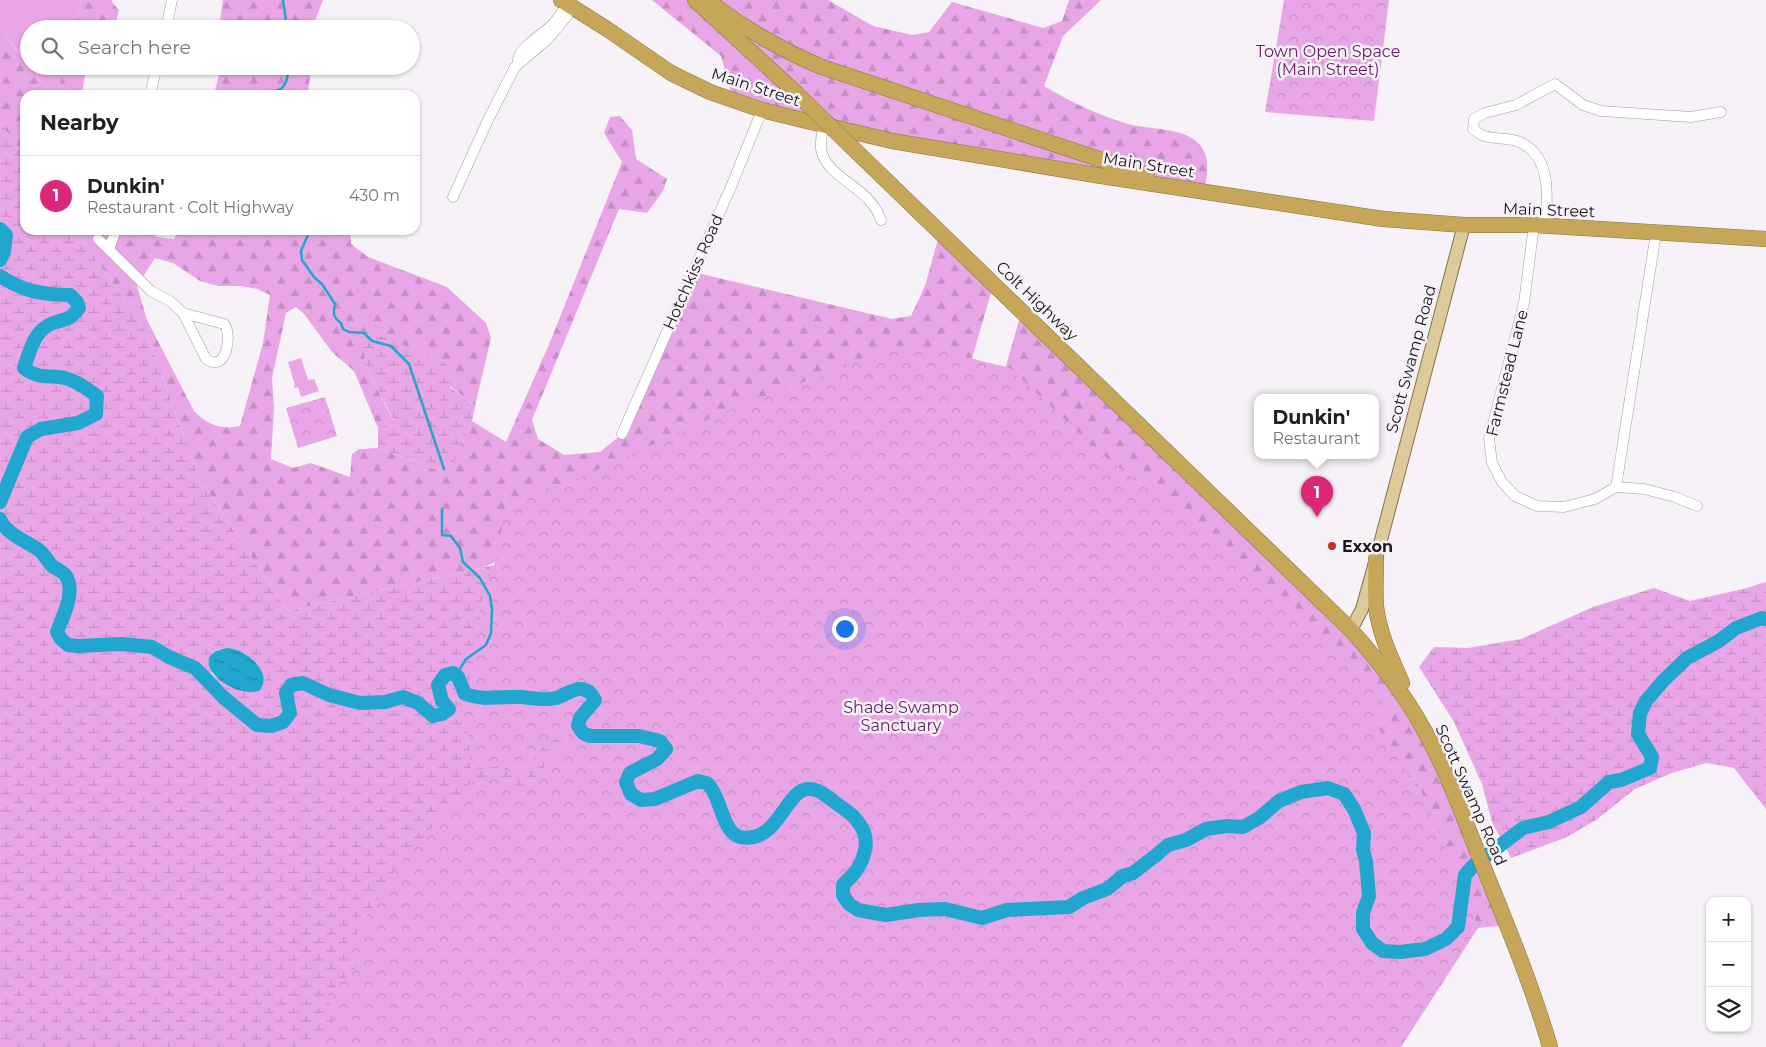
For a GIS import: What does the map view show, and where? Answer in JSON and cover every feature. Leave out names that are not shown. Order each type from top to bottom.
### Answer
[{"type":"highway","name":"Colt Highway","points":[[695,0],[795,92],[1351,630]]},
{"type":"highway","points":[[707,0],[758,35],[822,67],[1111,164],[1204,191]]},
{"type":"highway","name":"Main Street","points":[[565,2],[671,73],[710,92],[762,110],[824,126],[933,148],[1360,216],[1464,225],[1540,226],[1766,239]]},
{"type":"highway","points":[[1376,558],[1376,607],[1382,637],[1423,728]]},
{"type":"highway","name":"Scott Swamp Road","points":[[1351,630],[1394,682],[1423,728],[1447,778],[1541,1014],[1550,1047]]},
{"type":"main road","name":"Scott Swamp Road","points":[[1351,630],[1362,609],[1464,225]]},
{"type":"street","points":[[168,20],[172,0]]},
{"type":"street","points":[[453,197],[487,122],[518,63],[548,39],[567,16],[565,2]]},
{"type":"street","points":[[151,90],[155,75]]},
{"type":"street","name":"Farmstead Lane","points":[[1616,487],[1595,499],[1564,507],[1537,506],[1515,496],[1502,482],[1492,463],[1489,439],[1524,302],[1548,194],[1545,172],[1533,152],[1517,141],[1483,136],[1473,129],[1474,119],[1485,113],[1516,105],[1555,84],[1583,105],[1601,111],[1691,116],[1721,112]]},
{"type":"street","name":"Hotchkiss Road","points":[[622,434],[733,182],[762,110]]},
{"type":"street","points":[[824,126],[821,139],[824,158],[836,173],[869,199],[881,220]]},
{"type":"street","points":[[1656,233],[1616,487],[1644,489],[1697,506]]},
{"type":"street","points":[[109,249],[114,235]]},
{"type":"street","points":[[98,239],[151,291],[170,301],[183,312],[206,359],[211,363],[221,361],[224,356],[228,333],[227,327],[215,321],[183,312]]},
{"type":"green space","points":[[0,0],[81,0],[76,20],[20,20],[20,54],[0,29]]},
{"type":"green space","points":[[81,0],[112,0],[119,10],[116,20],[76,20]]},
{"type":"green space","points":[[223,0],[323,0],[315,20],[220,20]]},
{"type":"green space","points":[[652,0],[828,0],[873,26],[912,35],[929,32],[952,2],[1043,28],[1062,21],[1069,0],[1101,0],[1063,36],[1044,86],[1106,117],[1136,126],[1173,131],[1190,137],[1201,146],[1206,158],[1207,178],[1204,191],[1014,161],[733,100],[721,56]]},
{"type":"green space","name":"Town Open Space (Main Street)","points":[[1284,0],[1389,0],[1374,121],[1265,112]]},
{"type":"green space","points":[[0,29],[20,54],[20,75],[36,75],[48,90],[20,90],[20,151],[0,122]]},
{"type":"green space","points":[[36,75],[62,75],[58,90],[48,90]]},
{"type":"green space","points":[[62,75],[85,75],[83,90],[58,90]]},
{"type":"green space","points":[[219,75],[310,75],[309,90],[215,90]]},
{"type":"green space","points":[[620,116],[632,130],[636,159],[667,179],[663,191],[647,213],[619,209],[532,420],[538,439],[564,455],[600,452],[622,434],[693,272],[892,319],[911,316],[925,286],[940,232],[994,283],[962,392],[713,475],[483,567],[554,557],[994,408],[1022,310],[1351,630],[1409,705],[1507,925],[1478,928],[1410,765],[805,613],[480,568],[288,611],[200,480],[146,331],[79,235],[154,235],[174,239],[176,235],[350,235],[351,244],[368,257],[447,287],[486,323],[491,338],[475,406],[450,386],[365,364],[394,422],[378,428],[354,371],[332,352],[304,314],[296,307],[286,313],[272,378],[274,408],[271,459],[293,468],[311,463],[350,477],[352,454],[359,449],[378,448],[435,469],[453,463],[472,421],[506,442],[550,342],[622,162],[604,133],[610,117]],"holes":[[[155,258],[173,263],[200,281],[218,286],[241,286],[257,289],[270,295],[263,343],[240,426],[220,427],[204,420],[194,411],[147,320],[137,286]]]},
{"type":"green space","name":"Shade Swamp Sanctuary","points":[[0,122],[20,151],[20,235],[79,235],[146,331],[200,480],[288,611],[480,568],[1220,663],[1410,765],[1478,928],[1324,1047],[0,1047]],"holes":[[[231,648],[246,654],[258,665],[232,689],[213,675],[208,662],[212,653],[220,649]]]},
{"type":"green space","points":[[373,331],[447,365],[450,387],[475,406],[472,421],[454,463],[435,469],[378,448],[378,428],[394,421],[365,364],[363,338]]},
{"type":"green space","name":"Shade Swamp Sanctuary","points":[[910,343],[1010,368],[1099,452],[1230,552],[1352,659],[1386,709],[1376,725],[1430,810],[1478,928],[1401,1047],[304,1047],[334,1021],[328,994],[357,966],[340,949],[357,933],[400,863],[421,842],[452,801],[472,782],[499,777],[524,789],[543,768],[554,752],[571,744],[567,733],[547,743],[519,776],[499,766],[471,771],[468,735],[457,706],[477,660],[480,606],[497,557],[506,502],[579,478],[740,405]]},
{"type":"green space","points":[[301,358],[308,380],[314,379],[319,391],[301,397],[298,387],[294,388],[295,385],[288,362]]},
{"type":"green space","points":[[325,397],[337,436],[298,448],[286,408]]},
{"type":"green space","points":[[1766,582],[1766,809],[1734,768],[1706,763],[1672,773],[1635,789],[1596,820],[1567,837],[1511,858],[1492,822],[1482,784],[1454,722],[1419,667],[1434,647],[1468,648],[1521,639],[1593,607],[1654,588],[1690,601]]},
{"type":"water","points":[[227,648],[242,652],[261,669],[263,684],[259,691],[247,692],[235,689],[215,676],[209,667],[209,659],[214,652]]},
{"type":"waterway","points":[[283,0],[286,20]]},
{"type":"waterway","points":[[280,90],[286,82],[288,75]]},
{"type":"waterway","points":[[0,229],[6,235],[4,252],[0,260]]},
{"type":"waterway","points":[[308,235],[301,251],[302,260],[314,277],[322,284],[335,304],[334,315],[341,323],[343,329],[349,332],[364,333],[372,341],[391,346],[409,364],[444,469]]},
{"type":"waterway","points":[[0,276],[25,289],[51,294],[70,295],[77,302],[79,308],[72,316],[53,323],[41,331],[31,348],[24,368],[38,375],[69,379],[97,396],[96,414],[78,423],[41,429],[27,437],[0,502]]},
{"type":"waterway","points":[[442,509],[442,535],[451,536],[460,548],[463,562],[480,578],[490,596],[492,609],[491,633],[486,645],[466,659],[456,675]]},
{"type":"waterway","points":[[0,519],[7,529],[39,550],[51,565],[66,576],[69,582],[69,597],[57,632],[68,645],[121,644],[152,647],[169,657],[195,668],[223,697],[257,725],[271,726],[283,722],[290,713],[286,693],[291,685],[303,683],[329,695],[360,703],[385,702],[403,697],[418,703],[433,716],[442,714],[449,709],[442,701],[438,685],[445,675],[453,673],[458,677],[465,694],[479,697],[552,699],[578,689],[588,691],[595,700],[580,718],[578,726],[583,733],[590,736],[639,736],[660,741],[666,749],[657,759],[630,773],[626,782],[631,794],[641,800],[655,799],[698,781],[707,783],[717,798],[727,825],[735,835],[740,837],[753,837],[763,833],[772,826],[793,798],[800,792],[808,789],[818,791],[851,814],[864,832],[866,840],[864,856],[860,865],[843,885],[843,895],[849,904],[858,910],[886,915],[919,910],[945,909],[982,918],[1007,910],[1069,907],[1083,898],[1107,889],[1123,876],[1133,873],[1168,845],[1186,840],[1206,829],[1227,826],[1243,827],[1259,818],[1279,801],[1301,792],[1328,788],[1344,794],[1354,809],[1364,833],[1363,850],[1366,861],[1369,896],[1363,913],[1363,929],[1372,943],[1383,951],[1400,952],[1425,949],[1446,939],[1458,927],[1465,875],[1473,866],[1523,828],[1549,822],[1581,807],[1609,782],[1621,780],[1650,768],[1652,757],[1638,734],[1640,713],[1646,701],[1687,658],[1719,641],[1736,628],[1762,618],[1766,619]]},
{"type":"place","name":"Dunkin'","points":[[1317,517]]},
{"type":"place","name":"Exxon","points":[[1332,546]]}]
